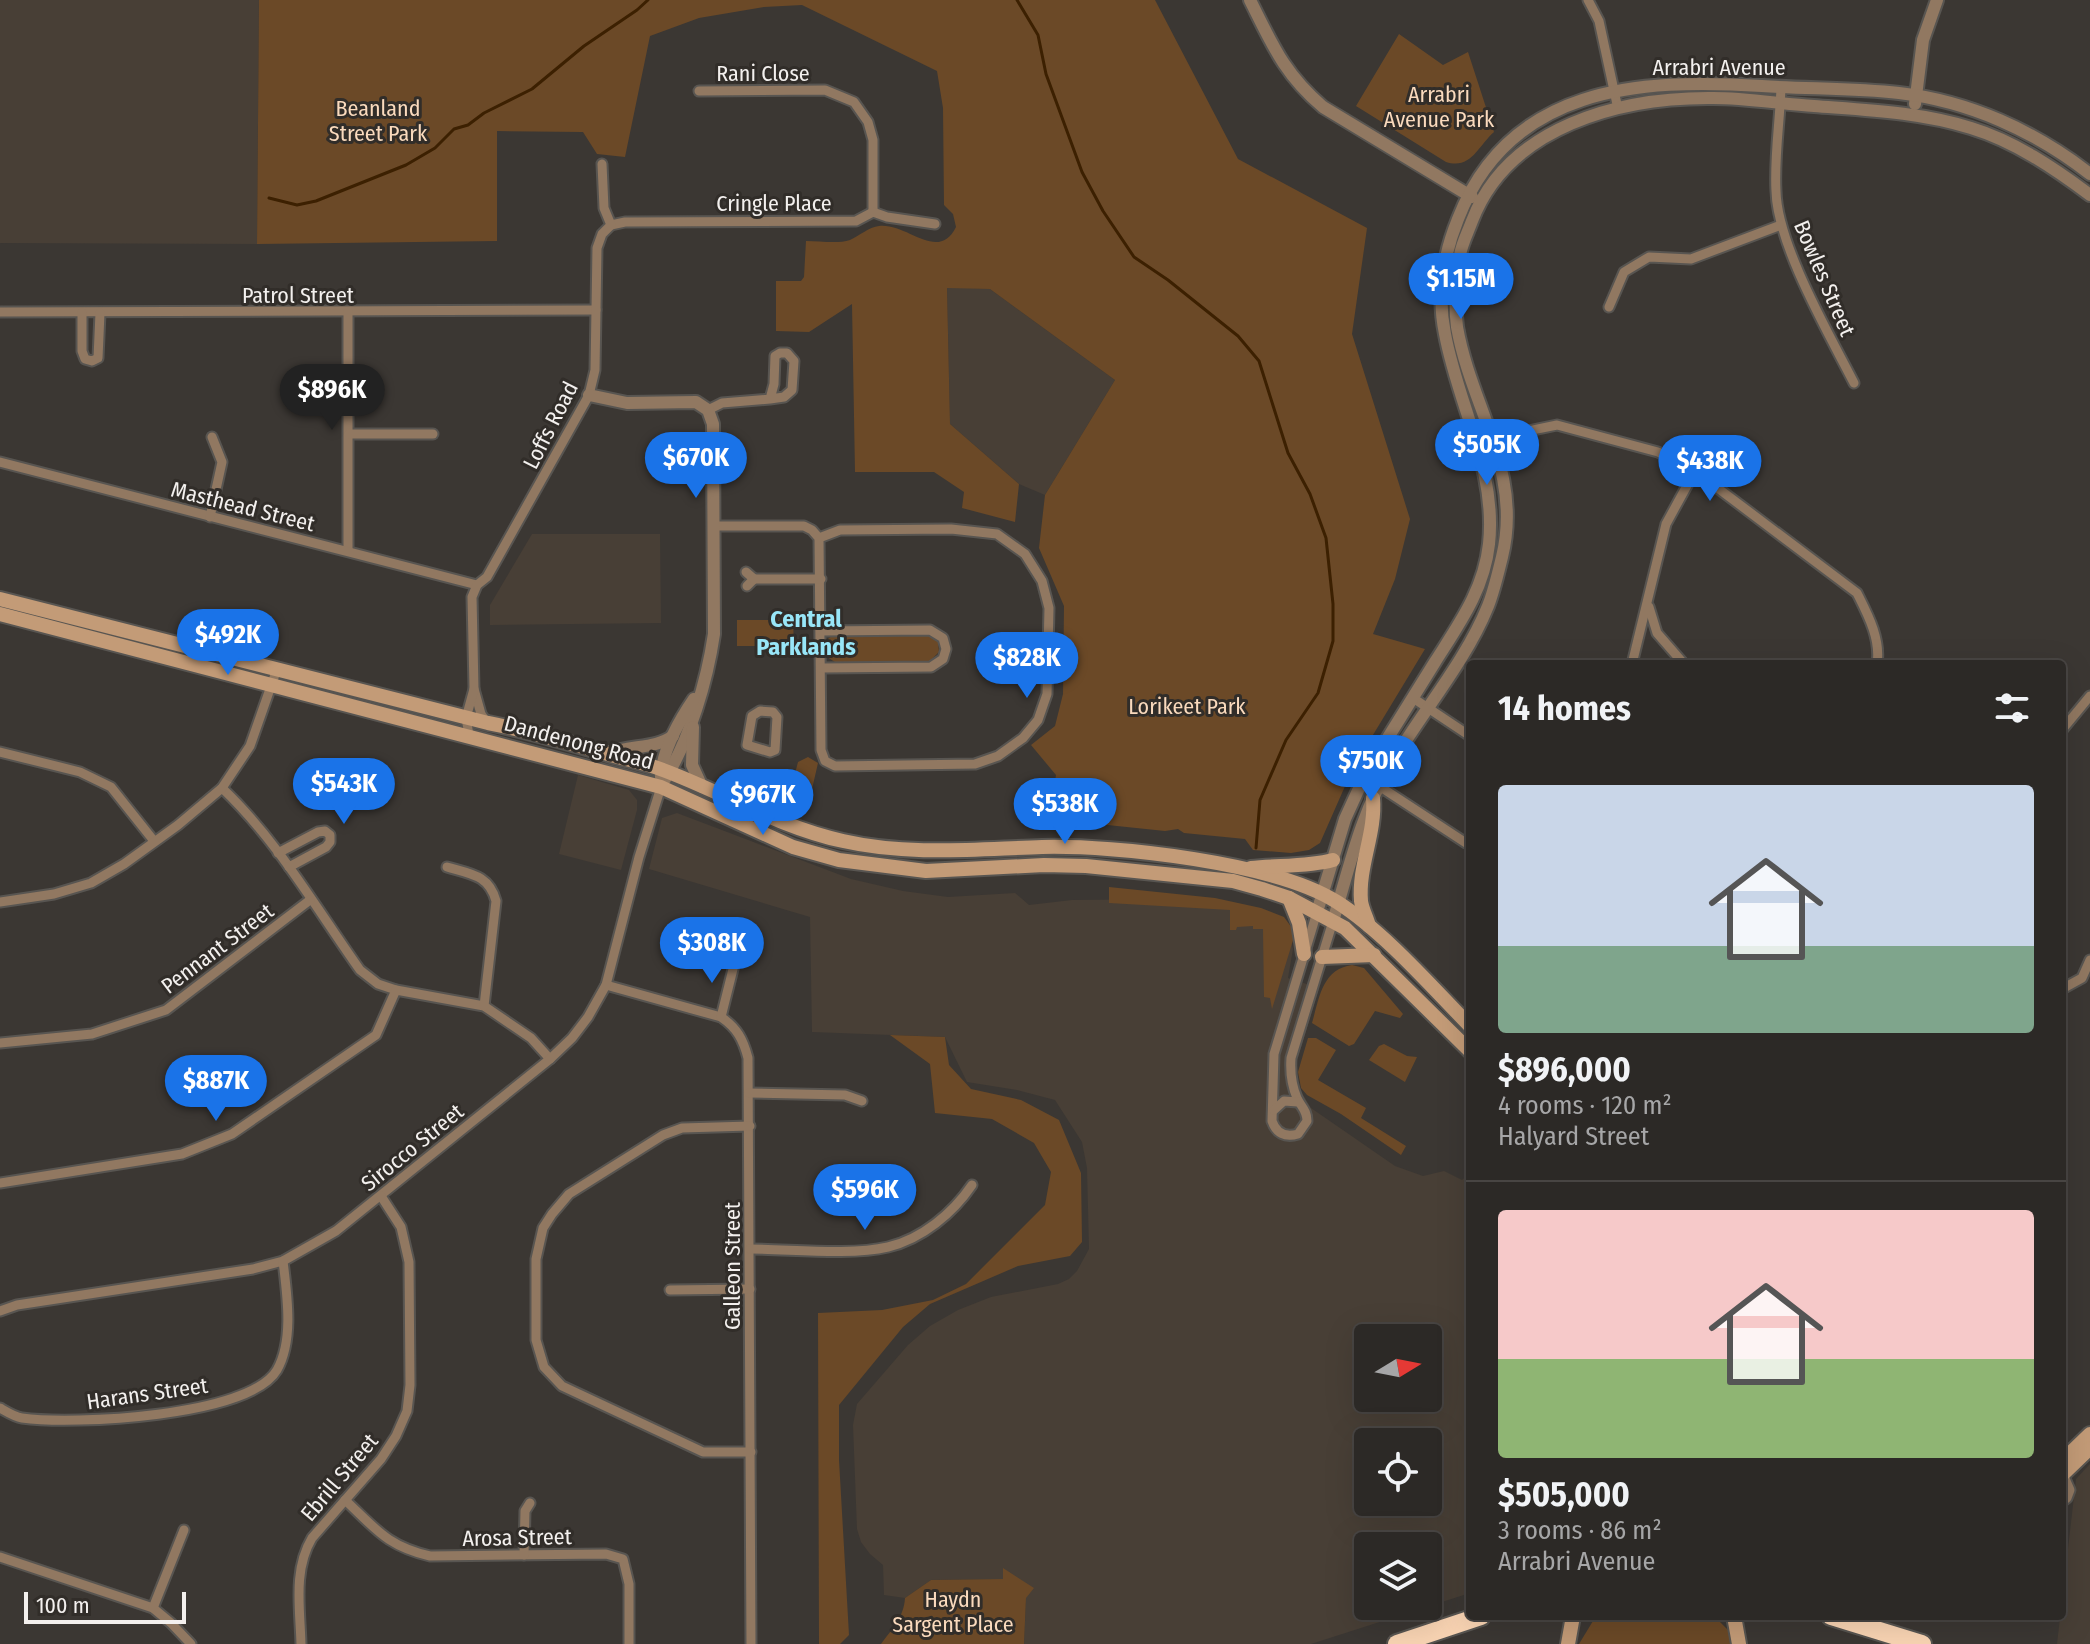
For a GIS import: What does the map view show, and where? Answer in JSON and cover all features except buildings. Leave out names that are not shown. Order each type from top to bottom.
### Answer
[{"type":"highway","points":[[1397,1644],[1469,1620]]},
{"type":"highway","points":[[1844,1620],[1922,1644]]},
{"type":"main road","name":"Dandenong Road","points":[[0,599],[466,718],[543,734],[665,771],[768,819],[872,847],[923,852],[1076,847],[1209,862],[1308,887],[1338,903],[1369,926],[1466,1022]]},
{"type":"main road","name":"Dandenong Road","points":[[0,614],[661,787],[793,847],[839,860],[926,871],[1086,866],[1233,881],[1289,898],[1317,912],[1331,928],[1345,928],[1466,1047]]},
{"type":"main road","points":[[1369,926],[1361,902],[1363,868],[1375,819],[1376,792]]},
{"type":"main road","points":[[1243,869],[1286,864],[1312,865],[1333,860]]},
{"type":"main road","points":[[1289,898],[1299,923],[1304,954]]},
{"type":"main road","points":[[1322,957],[1374,955]]},
{"type":"main road","points":[[2066,1465],[2090,1434]]},
{"type":"main road","points":[[2066,1467],[2090,1448]]},
{"type":"main road","points":[[1568,1644],[1572,1620]]},
{"type":"main road","points":[[1735,1620],[1739,1644]]},
{"type":"street","points":[[1250,0],[1283,66],[1304,91],[1323,107],[1479,202]]},
{"type":"street","points":[[1588,0],[1599,21],[1618,109]]},
{"type":"street","points":[[1913,115],[1923,40],[1937,0]]},
{"type":"street","name":"Arrabri Avenue","points":[[1317,912],[1345,819],[1366,773],[1468,612],[1484,570],[1489,543],[1490,500],[1445,337],[1441,297],[1447,249],[1467,194],[1486,164],[1510,139],[1533,121],[1569,104],[1614,92],[1688,83],[1781,87],[1916,96],[1978,112],[2043,141],[2090,174]]},
{"type":"street","name":"Bowles Street","points":[[1781,87],[1775,192],[1781,225],[1812,299],[1854,383]]},
{"type":"street","name":"Rani Close","points":[[699,91],[825,90],[854,102],[868,122],[873,140],[873,212]]},
{"type":"street","name":"Arrabri Avenue","points":[[1331,928],[1376,792],[1388,768],[1470,641],[1488,606],[1502,556],[1506,486],[1457,325],[1456,286],[1461,250],[1479,202],[1498,175],[1525,149],[1556,129],[1618,109],[1652,102],[1715,98],[1913,115],[1969,127],[2002,139],[2090,195]]},
{"type":"street","points":[[602,164],[604,208],[611,225]]},
{"type":"street","name":"Cringle Place","points":[[611,225],[625,222],[856,221],[873,212],[935,224]]},
{"type":"street","name":"Loffs Road","points":[[488,723],[481,714],[474,689],[472,597],[477,585],[487,577],[589,395],[595,370],[597,248],[602,234],[611,225]]},
{"type":"street","points":[[1609,307],[1624,272],[1649,257],[1691,259],[1781,225]]},
{"type":"street","name":"Patrol Street","points":[[0,312],[596,310]]},
{"type":"street","points":[[348,312],[348,551]]},
{"type":"street","points":[[82,313],[82,351],[85,359],[92,361],[98,358],[100,351],[100,313]]},
{"type":"street","points":[[708,410],[722,403],[770,399],[784,397],[792,390],[794,361],[787,353],[775,356],[770,399]]},
{"type":"street","points":[[589,395],[627,403],[696,402],[708,410],[713,424],[714,634],[693,720],[692,765],[702,787]]},
{"type":"street","points":[[1477,446],[1557,425],[1658,452],[1695,471],[1857,593],[1872,622],[1878,660]]},
{"type":"street","points":[[349,434],[433,434]]},
{"type":"street","points":[[210,517],[222,462],[212,437]]},
{"type":"street","name":"Masthead Street","points":[[0,462],[477,585]]},
{"type":"street","points":[[1633,660],[1669,517],[1695,471]]},
{"type":"street","points":[[714,526],[804,526],[819,538],[821,750],[825,761],[835,766],[975,764],[998,756],[1023,738],[1038,720],[1047,694],[1049,608],[1042,581],[1025,554],[997,534],[951,529],[840,530],[819,538]]},
{"type":"street","points":[[749,579],[821,579]]},
{"type":"street","points":[[1649,603],[1657,633],[1681,660]]},
{"type":"street","points":[[821,631],[930,630],[943,638],[946,649],[943,659],[931,667],[821,668]]},
{"type":"street","points":[[0,902],[54,894],[91,883],[124,864],[178,825],[222,788],[250,746],[277,669]]},
{"type":"street","name":"Loffs Road","points":[[469,735],[466,718],[474,689]]},
{"type":"street","points":[[661,787],[673,736],[681,718],[699,694]]},
{"type":"street","points":[[2066,725],[2090,696]]},
{"type":"street","points":[[1413,698],[1466,733]]},
{"type":"street","points":[[754,713],[776,713],[775,750],[770,752],[747,745],[754,713]]},
{"type":"street","points":[[665,771],[693,720]]},
{"type":"street","points":[[608,754],[625,747],[664,743],[673,736]]},
{"type":"street","points":[[0,752],[80,772],[111,787],[154,841]]},
{"type":"street","name":"Sirocco Street","points":[[0,1311],[17,1305],[253,1269],[283,1261],[336,1231],[381,1196],[550,1059],[588,1017],[606,985],[639,857],[661,787]]},
{"type":"street","points":[[222,788],[244,809],[289,867],[360,970],[378,984],[396,990],[484,1006],[531,1038],[550,1059]]},
{"type":"street","points":[[1376,792],[1466,843]]},
{"type":"street","points":[[278,853],[318,832],[325,831],[330,835],[326,847],[289,867]]},
{"type":"street","points":[[447,867],[485,878],[496,901],[484,1006]]},
{"type":"street","name":"Pennant Street","points":[[0,1043],[92,1034],[166,1010],[310,900]]},
{"type":"street","points":[[1317,912],[1274,1054],[1272,1121],[1277,1131],[1287,1136],[1298,1134],[1307,1121],[1306,1110],[1298,1102],[1289,1073],[1331,928]]},
{"type":"street","points":[[2066,987],[2082,978],[2090,960]]},
{"type":"street","points":[[606,985],[721,1017],[735,961]]},
{"type":"street","points":[[0,1183],[182,1154],[232,1134],[376,1035],[396,990]]},
{"type":"street","name":"Galleon Street","points":[[721,1017],[732,1025],[743,1040],[748,1058],[751,1644]]},
{"type":"street","points":[[749,1093],[845,1095],[862,1101]]},
{"type":"street","points":[[1274,1110],[1284,1101],[1298,1102]]},
{"type":"street","points":[[750,1126],[682,1128],[569,1194],[543,1228],[536,1259],[536,1286],[538,1354],[544,1367],[562,1386],[703,1452],[751,1452]]},
{"type":"street","points":[[750,1249],[889,1247],[927,1230],[961,1201],[972,1185]]},
{"type":"street","name":"Ebrill Street","points":[[301,1644],[301,1560],[312,1538],[381,1459],[407,1411],[410,1385],[408,1253],[401,1227],[381,1196]]},
{"type":"street","name":"Harans Street","points":[[0,1408],[19,1418],[114,1420],[184,1411],[238,1396],[260,1386],[275,1373],[286,1349],[283,1261]]},
{"type":"street","points":[[670,1290],[750,1289]]},
{"type":"street","points":[[2066,1480],[2070,1490],[2066,1499]]},
{"type":"street","name":"Arosa Street","points":[[345,1500],[388,1540],[405,1550],[430,1556],[606,1554],[623,1559],[629,1584],[629,1644]]},
{"type":"street","points":[[524,1555],[525,1511],[530,1503]]},
{"type":"street","points":[[153,1608],[184,1530]]},
{"type":"street","points":[[0,1557],[153,1608],[191,1644]]},
{"type":"shaded area","points":[[0,0],[259,0],[257,244],[0,243]]},
{"type":"shaded area","points":[[947,287],[990,289],[1115,380],[1045,495],[1019,484],[950,424]]},
{"type":"shaded area","points":[[532,534],[660,534],[661,623],[490,625],[490,605]]},
{"type":"shaded area","points":[[578,775],[629,790],[637,800],[621,870],[559,854]]},
{"type":"shaded area","points":[[677,813],[851,879],[903,891],[948,897],[1015,893],[1029,905],[1072,900],[1187,899],[1262,913],[1288,928],[1293,949],[1288,978],[1319,988],[1295,1067],[1296,1083],[1311,1108],[1395,1166],[1423,1176],[1444,1171],[1462,1180],[1466,1176],[1466,1594],[1442,1602],[1442,1532],[1354,1532],[1354,1620],[1386,1620],[1311,1644],[1024,1644],[1026,1598],[1016,1579],[931,1580],[905,1598],[884,1595],[883,1565],[861,1542],[857,1529],[853,1425],[857,1404],[908,1345],[930,1326],[958,1310],[991,1297],[1058,1284],[1077,1271],[1089,1249],[1087,1168],[1082,1142],[1055,1100],[967,1082],[945,1037],[812,1032],[810,917],[649,869],[662,818]]},
{"type":"shaded area","points":[[2090,1464],[2090,1644],[2057,1644],[2060,1620],[2066,1620],[2066,1566],[2076,1479]]},
{"type":"green space","points":[[259,0],[1155,0],[1238,159],[1367,228],[1352,334],[1410,519],[1395,579],[1373,634],[1425,649],[1353,768],[1320,843],[1309,850],[1291,853],[1253,850],[1245,839],[1184,833],[1178,829],[1165,831],[1069,821],[1055,781],[1056,775],[1031,745],[1055,726],[1063,694],[1064,606],[1039,548],[1045,495],[1115,380],[990,289],[947,288],[950,424],[1019,484],[1015,522],[962,508],[964,492],[934,472],[855,472],[852,304],[809,332],[776,331],[776,281],[801,281],[804,277],[806,241],[845,241],[879,226],[940,242],[949,237],[956,227],[953,214],[944,205],[943,108],[937,71],[802,5],[764,7],[699,18],[650,36],[625,157],[597,154],[583,132],[497,131],[497,241],[257,244]]},
{"type":"green space","name":"Arrabri Avenue Park","points":[[1399,34],[1443,65],[1468,52],[1494,132],[1468,160],[1455,164],[1446,162],[1356,106]]},
{"type":"green space","points":[[737,620],[793,620],[794,646],[737,646]]},
{"type":"green space","points":[[834,635],[929,635],[938,641],[939,652],[929,662],[835,662],[827,657],[825,647]]},
{"type":"green space","points":[[808,757],[818,763],[807,811],[782,799],[791,789],[798,762]]},
{"type":"green space","points":[[1109,887],[1215,898],[1261,908],[1284,917],[1294,937],[1272,1009],[1270,998],[1264,997],[1263,929],[1253,929],[1253,926],[1230,930],[1230,910],[1109,903]]},
{"type":"green space","points":[[1352,965],[1364,968],[1403,1014],[1400,1018],[1375,1011],[1354,1044],[1349,1046],[1312,1023],[1323,986],[1334,972]]},
{"type":"green space","points":[[890,1035],[945,1037],[949,1065],[971,1089],[1021,1100],[1059,1120],[1081,1173],[1082,1242],[1070,1256],[1018,1266],[930,1304],[903,1327],[839,1405],[849,1635],[840,1644],[819,1644],[818,1313],[882,1310],[933,1300],[966,1284],[1045,1205],[1051,1172],[1034,1143],[992,1119],[935,1113],[930,1064]]},
{"type":"green space","points":[[1308,1038],[1316,1038],[1336,1050],[1318,1080],[1366,1108],[1361,1118],[1406,1146],[1401,1155],[1307,1095],[1301,1088],[1298,1072]]},
{"type":"green space","points":[[1384,1044],[1407,1056],[1417,1057],[1405,1082],[1369,1060]]},
{"type":"green space","name":"Haydn Sargent Place","points":[[1003,1568],[1034,1588],[1026,1598],[1024,1644],[881,1644],[900,1617],[905,1598],[931,1580],[1003,1579]]},
{"type":"green space","points":[[1594,1620],[1718,1620],[1730,1632],[1735,1644],[1579,1644]]},
{"type":"waterway","points":[[269,198],[297,205],[316,201],[406,165],[435,148],[454,129],[468,125],[484,113],[532,89],[584,46],[648,0]]},
{"type":"waterway","points":[[1017,0],[1038,35],[1046,74],[1082,172],[1103,211],[1134,257],[1238,336],[1259,361],[1288,453],[1310,494],[1326,538],[1333,604],[1333,641],[1318,693],[1286,740],[1260,800],[1256,848]]},
{"type":"district","name":"Central Parklands","points":[[806,633]]},
{"type":"park label","name":"Beanland Street Park","points":[[378,120]]},
{"type":"park label","name":"Lorikeet Park","points":[[1187,706]]}]
